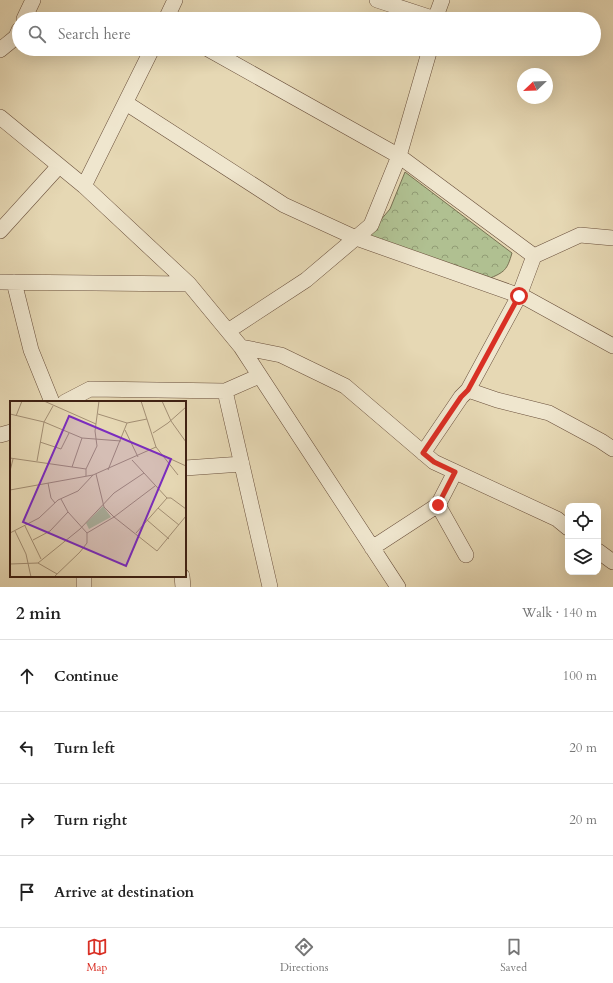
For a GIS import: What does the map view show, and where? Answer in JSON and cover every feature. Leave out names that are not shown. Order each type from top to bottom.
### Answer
[{"type":"street","points":[[27,12],[33,0]]},
{"type":"street","points":[[169,12],[174,0]]},
{"type":"street","points":[[377,0],[414,12]]},
{"type":"street","points":[[438,12],[442,0]]},
{"type":"street","points":[[0,50],[12,40]]},
{"type":"street","points":[[84,186],[149,56]]},
{"type":"street","points":[[220,56],[399,156],[534,256]]},
{"type":"street","points":[[228,331],[306,280],[371,225],[399,156],[428,56]]},
{"type":"street","points":[[126,103],[284,205],[356,238],[526,298],[613,346]]},
{"type":"street","points":[[0,117],[84,186],[188,284],[228,331],[241,347],[398,587]]},
{"type":"street","points":[[0,231],[59,166]]},
{"type":"street","points":[[423,453],[461,397],[468,390],[519,296],[534,256],[580,235],[613,238]]},
{"type":"street","points":[[52,401],[31,350],[7,282],[188,284]]},
{"type":"street","points":[[241,347],[281,355],[345,386],[434,462],[557,519],[565,526]]},
{"type":"street","points":[[67,401],[90,389],[225,391],[259,376]]},
{"type":"street","points":[[468,390],[496,400],[548,413],[613,449]]},
{"type":"street","points":[[225,391],[270,587]]},
{"type":"street","points":[[0,435],[10,432]]},
{"type":"street","points":[[186,468],[242,464]]},
{"type":"street","points":[[372,548],[438,505],[455,472]]},
{"type":"street","points":[[438,505],[466,555]]},
{"type":"street","points":[[601,553],[613,562]]},
{"type":"street","points":[[182,577],[183,587]]},
{"type":"green space","points":[[405,172],[512,253],[507,267],[502,272],[488,279],[368,235],[390,209]]},
{"type":"route","points":[[438,505],[455,472],[434,462],[423,453],[461,397],[468,390],[519,296]]}]
